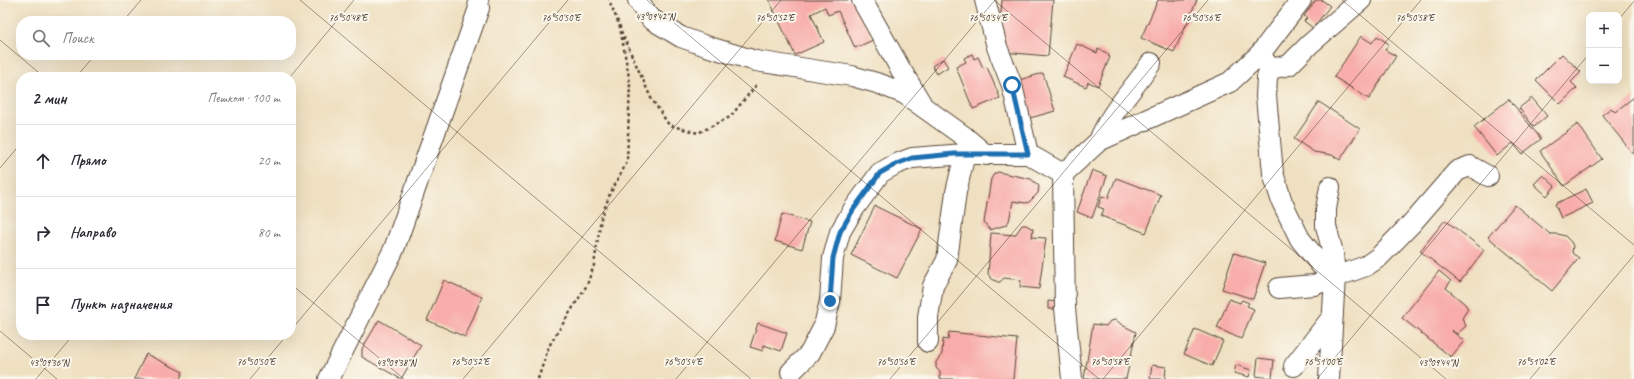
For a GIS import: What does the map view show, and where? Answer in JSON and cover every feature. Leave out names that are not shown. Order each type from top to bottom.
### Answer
[{"type":"street","points":[[329,379],[394,249],[479,8],[478,0]]},
{"type":"street","points":[[638,0],[651,19],[681,37],[727,53],[772,64],[827,71],[880,84],[905,94],[966,138],[986,155]]},
{"type":"street","points":[[862,0],[922,105]]},
{"type":"street","points":[[985,0],[997,47],[1012,85],[1028,154]]},
{"type":"street","points":[[1072,379],[1065,308],[1063,174],[1099,141],[1230,82],[1265,62],[1301,0]]},
{"type":"street","points":[[1265,62],[1289,65],[1310,44],[1361,0]]},
{"type":"street","points":[[1265,62],[1267,78],[1266,96],[1273,173],[1282,202],[1300,239],[1321,265],[1335,277]]},
{"type":"street","points":[[1099,141],[1105,126],[1141,79],[1151,63]]},
{"type":"street","points":[[791,372],[810,353],[824,326],[830,301],[833,258],[840,232],[853,210],[880,173],[896,164],[912,158],[965,154],[1028,154],[1063,174]]},
{"type":"street","points":[[928,342],[928,316],[933,286],[947,260],[956,192],[965,154]]},
{"type":"street","points":[[1278,288],[1314,285],[1366,266],[1379,257],[1404,232],[1457,170],[1470,166],[1488,176]]},
{"type":"street","points":[[1329,379],[1335,277],[1333,253],[1326,226],[1326,209],[1330,187]]},
{"type":"street","points":[[1294,366],[1333,316]]},
{"type":"path","points":[[609,0],[651,98],[669,125],[698,133],[730,117],[772,64]]},
{"type":"path","points":[[538,379],[549,346],[587,285],[594,265],[601,218],[610,194],[627,162],[630,83],[620,27]]},
{"type":"building","points":[[769,0],[854,0],[873,40],[855,48],[838,11],[828,15],[825,7],[811,14],[824,42],[795,55]]},
{"type":"building","points":[[1002,0],[1053,0],[1048,56],[1002,52],[999,39]]},
{"type":"building","points":[[1158,0],[1197,0],[1174,52],[1141,38]]},
{"type":"building","points":[[1316,0],[1322,0],[1330,6],[1313,28],[1304,21],[1307,18],[1304,16]]},
{"type":"building","points":[[1361,36],[1372,43],[1377,36],[1389,44],[1385,50],[1396,56],[1369,99],[1334,77]]},
{"type":"building","points":[[1077,44],[1097,53],[1098,49],[1109,54],[1108,56],[1110,57],[1098,86],[1088,82],[1086,87],[1063,77]]},
{"type":"building","points":[[972,54],[974,59],[978,57],[983,68],[987,67],[1000,98],[973,109],[956,67],[966,62],[964,58]]},
{"type":"building","points":[[1562,54],[1581,72],[1571,82],[1577,88],[1560,104],[1536,80]]},
{"type":"building","points":[[943,59],[948,67],[937,74],[932,66]]},
{"type":"building","points":[[1043,73],[1055,111],[1030,118],[1019,80]]},
{"type":"building","points":[[1634,97],[1634,155],[1602,115],[1611,108],[1615,112]]},
{"type":"building","points":[[1532,98],[1547,116],[1534,127],[1519,108]]},
{"type":"building","points":[[1509,99],[1541,139],[1522,154],[1513,143],[1497,156],[1474,127]]},
{"type":"building","points":[[1319,102],[1360,129],[1340,160],[1332,155],[1314,152],[1294,139]]},
{"type":"building","points":[[1578,124],[1602,159],[1564,186],[1540,151]]},
{"type":"building","points":[[1092,170],[1107,176],[1092,218],[1077,212]]},
{"type":"building","points":[[998,172],[1031,179],[1039,186],[1038,193],[1029,202],[1013,201],[1009,221],[1006,225],[990,230],[984,222],[991,179],[994,174]]},
{"type":"building","points":[[1543,175],[1555,186],[1547,196],[1534,184]]},
{"type":"building","points":[[1116,178],[1161,195],[1146,233],[1101,216],[1104,209],[1098,207],[1102,196],[1108,198]]},
{"type":"building","points":[[1586,189],[1593,203],[1561,218],[1555,204]]},
{"type":"building","points":[[1515,205],[1550,234],[1565,236],[1573,246],[1572,253],[1579,258],[1552,291],[1488,237]]},
{"type":"building","points":[[875,206],[922,229],[897,278],[851,255]]},
{"type":"building","points":[[782,214],[810,222],[802,249],[775,241]]},
{"type":"building","points":[[1445,220],[1484,250],[1460,282],[1420,251]]},
{"type":"building","points":[[1022,225],[1026,225],[1033,229],[1032,237],[1046,238],[1039,289],[1020,287],[1021,280],[1004,278],[998,282],[992,279],[988,274],[991,233],[1015,235]]},
{"type":"building","points":[[1234,253],[1265,263],[1253,299],[1222,289]]},
{"type":"building","points":[[1439,271],[1451,281],[1446,288],[1465,304],[1468,309],[1462,318],[1466,326],[1457,334],[1451,330],[1464,341],[1451,357],[1402,318]]},
{"type":"building","points":[[444,280],[482,297],[465,337],[427,320]]},
{"type":"building","points":[[1229,299],[1240,303],[1242,300],[1249,303],[1247,306],[1254,309],[1241,339],[1217,328]]},
{"type":"building","points":[[1048,301],[1057,302],[1057,309],[1048,309]]},
{"type":"building","points":[[379,320],[421,345],[401,379],[362,357],[362,349]]},
{"type":"building","points":[[1116,320],[1122,325],[1136,332],[1126,379],[1084,379],[1093,324],[1106,326],[1110,321]]},
{"type":"building","points":[[758,323],[787,333],[781,351],[764,345],[763,351],[750,347]]},
{"type":"building","points":[[1195,329],[1223,341],[1212,366],[1184,354]]},
{"type":"building","points":[[949,332],[1017,339],[1013,379],[940,379],[940,372],[936,368],[936,362],[942,354],[943,339],[948,340]]},
{"type":"building","points":[[146,354],[183,372],[180,379],[134,379]]},
{"type":"building","points":[[1258,358],[1274,360],[1272,378],[1256,376]]},
{"type":"building","points":[[1152,365],[1166,367],[1165,379],[1150,379]]},
{"type":"building","points":[[1236,365],[1251,370],[1249,377],[1234,373]]},
{"type":"route","points":[[830,301],[833,258],[840,232],[864,193],[880,173],[896,164],[912,158],[954,154],[1028,154],[1012,85]]}]
